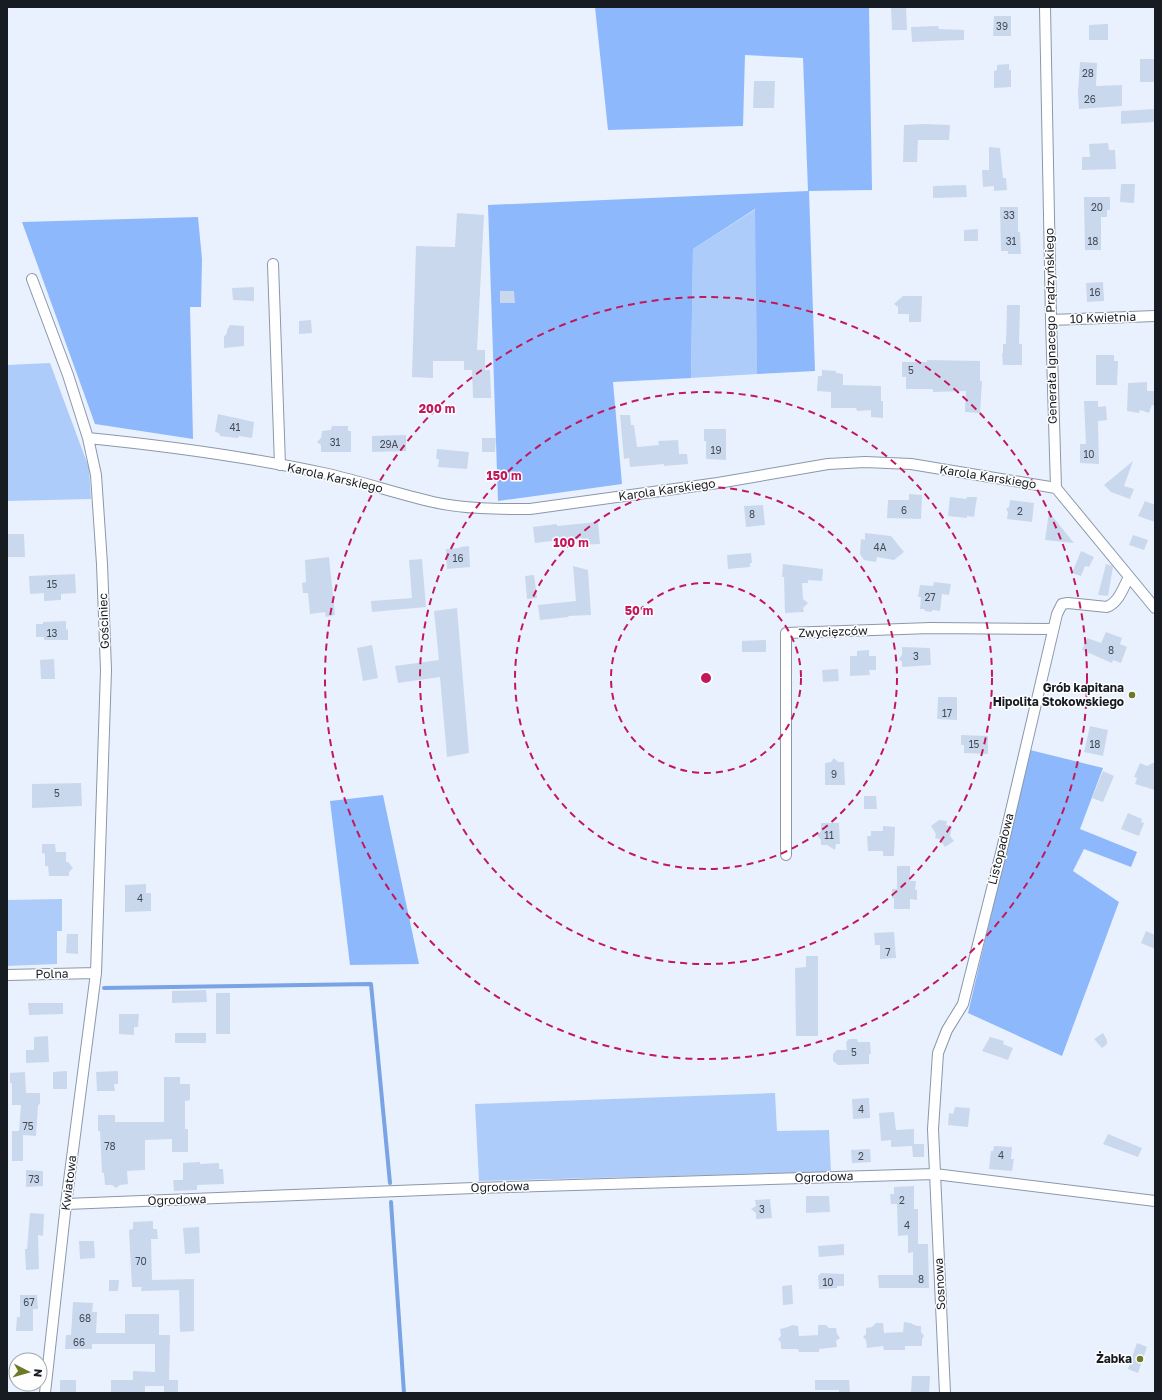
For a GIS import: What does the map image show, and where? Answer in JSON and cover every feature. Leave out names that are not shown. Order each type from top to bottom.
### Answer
[{"type":"street","name":"Generała Ignacego Prądzyńskiego","points":[[1045,7],[1056,488]]},
{"type":"street","name":"Karola Karskiego","points":[[273,264],[280,465]]},
{"type":"street","name":"Gościniec","points":[[32,279],[68,375],[88,438],[96,475],[99,510],[106,670],[96,973]]},
{"type":"street","name":"10 Kwietnia","points":[[1051,320],[1155,316]]},
{"type":"street","name":"Karola Karskiego","points":[[88,438],[140,443],[280,465],[329,474],[434,502],[500,509],[530,509],[718,483],[828,464],[865,462],[911,464],[1056,488]]},
{"type":"street","points":[[1056,488],[1129,577],[1154,604]]},
{"type":"street","name":"Listopadowa","points":[[935,1174],[933,1128],[938,1053],[947,1030],[962,1004],[1002,849],[1057,614],[1062,604],[1074,602],[1107,607],[1113,604],[1129,577]]},
{"type":"street","name":"Zwycięzców","points":[[786,856],[786,633],[931,628],[1053,629]]},
{"type":"street","name":"Polna","points":[[7,975],[96,973]]},
{"type":"street","name":"Kwiatowa","points":[[45,1393],[66,1204],[96,973]]},
{"type":"street","name":"Ogrodowa","points":[[66,1204],[474,1188],[935,1174],[1155,1201]]},
{"type":"street","name":"Sosnowa","points":[[935,1174],[946,1393]]},
{"type":"shaded area","points":[[595,7],[869,7],[872,190],[809,191],[815,371],[757,374],[755,209],[693,249],[691,378],[613,382],[622,484],[498,501],[488,205],[808,191],[803,58],[745,55],[743,126],[608,130]]},
{"type":"shaded area","points":[[756,209],[757,374],[691,378],[693,249]]},
{"type":"shaded area","points":[[198,217],[202,259],[201,307],[190,307],[193,439],[95,424],[22,222]]},
{"type":"shaded area","points":[[50,363],[89,468],[91,499],[7,501],[7,365]]},
{"type":"shaded area","points":[[1030,750],[1103,768],[1080,829],[1137,852],[1131,867],[1084,849],[1073,871],[1119,902],[1062,1056],[968,1013]]},
{"type":"shaded area","points":[[383,795],[419,964],[350,965],[330,801]]},
{"type":"shaded area","points":[[62,899],[62,931],[57,931],[57,964],[7,966],[7,900]]},
{"type":"shaded area","points":[[775,1093],[777,1131],[829,1130],[831,1172],[479,1181],[475,1104]]},
{"type":"building","points":[[891,7],[906,7],[907,30],[892,30]]},
{"type":"building","points":[[994,16],[1011,16],[1011,36],[993,36]]},
{"type":"building","points":[[1108,24],[1108,40],[1089,40],[1089,25]]},
{"type":"building","points":[[938,26],[939,29],[964,30],[964,40],[912,42],[911,27]]},
{"type":"building","points":[[1140,59],[1155,59],[1155,82],[1140,82]]},
{"type":"building","points":[[1080,62],[1097,63],[1096,86],[1122,85],[1122,106],[1079,109],[1078,93]]},
{"type":"building","points":[[1009,64],[1009,70],[1011,70],[1011,87],[994,88],[994,71],[997,70],[997,65]]},
{"type":"building","points":[[754,81],[775,81],[774,108],[753,108]]},
{"type":"building","points":[[1155,109],[1155,122],[1121,124],[1121,111]]},
{"type":"building","points":[[904,125],[950,125],[949,140],[918,140],[917,162],[903,162]]},
{"type":"building","points":[[1108,143],[1109,150],[1115,150],[1116,169],[1082,170],[1082,157],[1090,157],[1089,144]]},
{"type":"building","points":[[989,147],[1000,148],[1003,178],[1006,178],[1007,190],[994,191],[994,186],[983,187],[982,170],[989,170]]},
{"type":"building","points":[[1121,184],[1135,184],[1134,203],[1120,202]]},
{"type":"building","points":[[966,185],[967,197],[933,198],[933,186]]},
{"type":"building","points":[[1084,197],[1110,197],[1110,210],[1107,210],[1107,217],[1101,217],[1101,250],[1085,250]]},
{"type":"building","points":[[1000,207],[1018,207],[1018,232],[1020,232],[1021,254],[1008,254],[1008,251],[1001,251]]},
{"type":"building","points":[[457,213],[484,215],[477,350],[485,350],[485,370],[490,370],[491,398],[473,398],[472,370],[464,370],[464,361],[433,361],[433,378],[412,377],[416,246],[455,247]]},
{"type":"building","points":[[978,229],[978,241],[964,241],[964,230]]},
{"type":"building","points":[[1103,282],[1104,301],[1087,302],[1086,283]]},
{"type":"building","points":[[254,287],[254,301],[233,300],[232,288]]},
{"type":"building","points":[[500,291],[514,291],[515,303],[500,303]]},
{"type":"building","points":[[903,296],[922,296],[921,322],[909,322],[909,314],[898,314],[898,307],[894,304]]},
{"type":"building","points":[[1007,305],[1020,305],[1019,344],[1022,344],[1022,365],[1003,365],[1002,353],[1003,344],[1006,344]]},
{"type":"building","points":[[311,320],[312,333],[299,334],[299,321]]},
{"type":"building","points":[[230,325],[244,326],[244,346],[224,348],[224,337]]},
{"type":"building","points":[[1096,355],[1114,355],[1114,361],[1118,361],[1117,385],[1096,385]]},
{"type":"building","points":[[927,360],[980,361],[980,381],[982,381],[980,413],[965,412],[966,391],[933,392],[933,389],[906,389],[906,377],[902,377],[902,362],[927,362]]},
{"type":"building","points":[[822,370],[836,371],[836,373],[843,374],[843,385],[881,386],[883,418],[871,417],[871,410],[857,411],[856,408],[831,408],[831,392],[817,391],[818,376],[822,376]]},
{"type":"building","points":[[1147,382],[1147,391],[1155,391],[1155,406],[1152,405],[1149,413],[1140,410],[1139,413],[1127,411],[1128,383]]},
{"type":"building","points":[[1084,401],[1098,401],[1098,407],[1106,406],[1107,420],[1098,421],[1099,464],[1080,463],[1080,444],[1086,444]]},
{"type":"building","points":[[218,414],[254,422],[252,438],[220,436],[219,433],[215,432]]},
{"type":"building","points":[[620,415],[630,415],[631,425],[634,425],[637,447],[659,445],[658,441],[678,440],[679,454],[687,454],[688,464],[664,466],[664,464],[630,467],[629,458],[624,459]]},
{"type":"building","points":[[332,426],[348,426],[348,431],[351,431],[351,452],[321,452],[321,445],[317,442],[321,438],[322,431],[331,430]]},
{"type":"building","points":[[704,429],[726,429],[726,460],[706,459]]},
{"type":"building","points":[[406,435],[406,451],[372,452],[372,436]]},
{"type":"building","points":[[482,438],[496,438],[495,452],[482,452]]},
{"type":"building","points":[[437,449],[469,452],[467,469],[438,467],[439,459],[436,459]]},
{"type":"building","points":[[1133,461],[1124,486],[1134,489],[1130,499],[1111,492],[1104,485]]},
{"type":"building","points":[[909,494],[922,495],[921,519],[887,518],[888,500],[909,500]]},
{"type":"building","points":[[950,497],[966,499],[967,497],[977,497],[974,517],[967,516],[967,518],[948,516]]},
{"type":"building","points":[[1010,500],[1034,503],[1032,522],[1007,519],[1008,512],[1006,509],[1009,507]]},
{"type":"building","points":[[1145,501],[1155,505],[1155,522],[1138,516]]},
{"type":"building","points":[[763,505],[765,525],[746,527],[744,506]]},
{"type":"building","points":[[1049,512],[1074,543],[1045,540]]},
{"type":"building","points":[[598,522],[600,544],[577,545],[577,538],[535,543],[533,527]]},
{"type":"building","points":[[865,533],[891,536],[904,552],[894,560],[877,557],[876,562],[864,560],[860,554],[861,539],[865,540]]},
{"type":"building","points":[[7,534],[24,534],[25,557],[8,557]]},
{"type":"building","points":[[1133,535],[1148,540],[1144,550],[1129,545]]},
{"type":"building","points":[[469,546],[470,567],[447,569],[446,549]]},
{"type":"building","points":[[1081,551],[1094,557],[1089,567],[1085,566],[1081,576],[1072,573]]},
{"type":"building","points":[[751,553],[752,563],[750,563],[750,567],[728,569],[727,555]]},
{"type":"building","points":[[329,557],[335,615],[326,617],[325,612],[310,614],[308,593],[303,593],[302,583],[306,582],[305,560]]},
{"type":"building","points":[[422,559],[426,607],[372,612],[371,601],[412,598],[409,560]]},
{"type":"building","points":[[783,564],[823,569],[822,581],[808,580],[808,583],[802,583],[803,599],[808,603],[803,608],[804,612],[785,613],[784,577],[782,577]]},
{"type":"building","points":[[1106,564],[1113,567],[1108,596],[1098,595]]},
{"type":"building","points":[[573,566],[588,570],[591,615],[568,616],[569,617],[540,620],[538,605],[576,601]]},
{"type":"building","points":[[75,574],[76,593],[61,594],[61,600],[44,601],[44,593],[30,594],[29,576]]},
{"type":"building","points":[[534,575],[537,598],[527,599],[525,576]]},
{"type":"building","points":[[934,582],[951,584],[949,595],[942,594],[940,611],[933,610],[931,612],[920,609],[921,597],[918,597],[920,585],[933,586]]},
{"type":"building","points":[[457,608],[469,753],[447,757],[440,677],[398,683],[395,666],[439,660],[434,611]]},
{"type":"building","points":[[66,621],[68,640],[44,640],[44,637],[36,637],[36,624],[43,624],[43,622]]},
{"type":"building","points":[[1106,632],[1122,638],[1120,644],[1127,647],[1121,663],[1113,660],[1112,663],[1082,650],[1087,638],[1101,643]]},
{"type":"building","points":[[766,640],[766,652],[742,652],[742,641]]},
{"type":"building","points":[[372,645],[378,678],[363,681],[357,648]]},
{"type":"building","points":[[902,647],[930,648],[931,665],[902,667],[902,662],[899,659],[902,655]]},
{"type":"building","points":[[869,650],[869,656],[876,656],[876,670],[869,670],[870,675],[850,676],[850,656],[857,656],[857,651]]},
{"type":"building","points":[[54,659],[55,679],[41,679],[40,660]]},
{"type":"building","points":[[838,669],[839,681],[823,682],[822,670]]},
{"type":"building","points":[[938,697],[957,697],[957,720],[937,719]]},
{"type":"building","points":[[1090,726],[1108,730],[1103,756],[1084,752]]},
{"type":"building","points":[[961,735],[988,736],[988,754],[964,753],[964,745],[961,745]]},
{"type":"building","points":[[834,758],[838,762],[844,762],[845,785],[825,785],[825,763],[831,762]]},
{"type":"building","points":[[1155,762],[1155,790],[1135,784],[1137,778],[1134,777],[1140,763],[1147,766]]},
{"type":"building","points":[[1103,771],[1114,776],[1103,802],[1092,798]]},
{"type":"building","points":[[81,783],[82,806],[32,808],[32,784]]},
{"type":"building","points":[[864,796],[876,796],[877,809],[864,809]]},
{"type":"building","points":[[1128,813],[1142,819],[1141,822],[1144,823],[1139,836],[1121,829]]},
{"type":"building","points":[[939,820],[947,821],[946,825],[952,826],[950,836],[954,841],[945,847],[939,839],[935,838],[936,834],[931,826]]},
{"type":"building","points":[[821,823],[839,823],[840,844],[836,844],[835,850],[827,845],[821,845],[821,840],[817,835],[821,831]]},
{"type":"building","points":[[883,826],[895,827],[894,856],[883,856],[883,851],[868,851],[867,836],[871,836],[871,831],[883,831]]},
{"type":"building","points":[[42,844],[55,844],[56,852],[66,852],[66,862],[68,862],[73,868],[69,872],[69,876],[49,876],[48,866],[45,866],[45,854],[42,853]]},
{"type":"building","points":[[897,866],[910,866],[910,881],[916,881],[915,890],[917,890],[917,900],[910,899],[910,909],[894,909],[892,889],[897,889]]},
{"type":"building","points":[[146,884],[146,893],[151,893],[151,911],[125,912],[125,885]]},
{"type":"building","points":[[1146,931],[1155,935],[1155,949],[1141,943]]},
{"type":"building","points":[[894,932],[896,958],[880,959],[880,945],[875,945],[874,933]]},
{"type":"building","points":[[67,934],[78,934],[78,954],[66,953]]},
{"type":"building","points":[[806,956],[818,956],[818,1036],[796,1036],[795,968],[806,967]]},
{"type":"building","points":[[206,990],[207,1002],[172,1003],[172,991]]},
{"type":"building","points":[[216,993],[230,993],[230,1034],[216,1034]]},
{"type":"building","points":[[28,1003],[63,1003],[63,1014],[29,1015]]},
{"type":"building","points":[[119,1014],[139,1014],[138,1027],[134,1027],[134,1035],[119,1034]]},
{"type":"building","points":[[175,1033],[206,1033],[206,1043],[175,1043]]},
{"type":"building","points":[[1103,1033],[1107,1040],[1107,1044],[1102,1048],[1094,1039]]},
{"type":"building","points":[[48,1036],[49,1062],[26,1063],[26,1050],[34,1050],[34,1037]]},
{"type":"building","points":[[990,1037],[1004,1041],[1003,1044],[1013,1048],[1008,1060],[982,1051]]},
{"type":"building","points":[[849,1039],[857,1039],[858,1042],[870,1042],[871,1054],[869,1054],[869,1064],[838,1065],[833,1061],[833,1054],[837,1050],[847,1050],[846,1042]]},
{"type":"building","points":[[67,1071],[67,1089],[53,1089],[53,1072]]},
{"type":"building","points":[[118,1071],[118,1084],[114,1084],[115,1091],[97,1091],[96,1072]]},
{"type":"building","points":[[25,1072],[26,1093],[40,1093],[36,1136],[23,1135],[23,1161],[12,1161],[12,1131],[19,1131],[21,1105],[12,1105],[12,1083],[10,1083],[10,1073]]},
{"type":"building","points":[[164,1077],[180,1077],[180,1084],[190,1084],[190,1100],[185,1101],[185,1129],[188,1129],[188,1152],[172,1152],[172,1139],[145,1140],[145,1170],[127,1171],[128,1184],[120,1185],[116,1188],[112,1185],[105,1185],[104,1173],[102,1173],[98,1115],[115,1115],[115,1122],[164,1122]]},
{"type":"building","points":[[869,1098],[870,1118],[853,1119],[852,1099]]},
{"type":"building","points":[[955,1107],[970,1108],[968,1127],[948,1125],[949,1113],[953,1114]]},
{"type":"building","points":[[894,1112],[896,1130],[914,1129],[914,1144],[924,1144],[924,1157],[913,1157],[912,1146],[891,1147],[891,1140],[881,1141],[879,1113]]},
{"type":"building","points":[[1108,1134],[1142,1148],[1138,1157],[1103,1144]]},
{"type":"building","points":[[994,1146],[1012,1147],[1011,1159],[1014,1159],[1012,1171],[989,1169],[991,1151],[993,1151]]},
{"type":"building","points":[[870,1149],[871,1162],[852,1163],[851,1150]]},
{"type":"building","points":[[200,1162],[200,1164],[219,1163],[219,1169],[223,1169],[224,1184],[197,1185],[197,1190],[174,1191],[173,1180],[183,1180],[183,1163]]},
{"type":"building","points":[[26,1170],[43,1171],[43,1186],[26,1187]]},
{"type":"building","points":[[914,1186],[914,1209],[918,1209],[918,1244],[928,1244],[929,1288],[879,1288],[878,1275],[913,1275],[913,1252],[908,1253],[908,1235],[898,1236],[897,1204],[891,1204],[890,1194],[894,1194],[894,1187]]},
{"type":"building","points":[[806,1196],[829,1196],[830,1212],[806,1213]]},
{"type":"building","points":[[770,1199],[772,1218],[756,1219],[756,1213],[751,1209],[756,1206],[755,1200]]},
{"type":"building","points":[[30,1213],[44,1214],[43,1236],[38,1235],[39,1269],[26,1270],[25,1249],[27,1249]]},
{"type":"building","points":[[153,1221],[153,1229],[157,1229],[158,1239],[151,1239],[152,1280],[194,1279],[194,1331],[180,1332],[179,1290],[141,1291],[142,1287],[132,1287],[129,1230],[133,1229],[133,1222]]},
{"type":"building","points":[[199,1227],[200,1253],[185,1254],[183,1228]]},
{"type":"building","points":[[79,1241],[94,1241],[95,1258],[80,1259]]},
{"type":"building","points":[[844,1244],[844,1255],[819,1257],[818,1246]]},
{"type":"building","points":[[820,1273],[844,1274],[844,1286],[819,1289],[818,1275],[820,1275]]},
{"type":"building","points":[[109,1280],[119,1280],[118,1291],[109,1291]]},
{"type":"building","points":[[792,1285],[793,1304],[783,1305],[782,1286]]},
{"type":"building","points":[[20,1295],[37,1295],[38,1309],[33,1309],[33,1331],[16,1331],[17,1317],[20,1317]]},
{"type":"building","points":[[73,1302],[93,1303],[92,1312],[97,1312],[96,1333],[125,1333],[125,1314],[159,1314],[159,1335],[170,1335],[169,1380],[178,1380],[178,1393],[164,1393],[164,1386],[145,1386],[145,1392],[111,1393],[111,1380],[133,1380],[133,1371],[155,1372],[155,1344],[92,1344],[92,1349],[65,1349],[66,1335],[71,1335]]},
{"type":"building","points":[[904,1322],[921,1326],[921,1332],[924,1336],[922,1339],[922,1346],[905,1346],[905,1350],[884,1350],[883,1346],[867,1348],[866,1340],[863,1337],[866,1334],[866,1328],[872,1327],[876,1323],[883,1323],[884,1333],[903,1332]]},
{"type":"building","points":[[792,1325],[798,1326],[799,1336],[818,1335],[818,1325],[826,1325],[829,1328],[836,1328],[837,1334],[840,1338],[836,1341],[837,1347],[819,1349],[819,1352],[799,1352],[798,1349],[781,1349],[781,1343],[778,1339],[781,1336],[780,1329]]},
{"type":"building","points":[[1137,1343],[1147,1347],[1138,1373],[1128,1369]]},
{"type":"building","points":[[912,1376],[930,1376],[929,1393],[911,1393]]},
{"type":"building","points":[[60,1380],[76,1380],[76,1393],[60,1393]]},
{"type":"building","points":[[815,1380],[849,1380],[850,1393],[839,1393],[839,1390],[815,1390]]},
{"type":"waterway","points":[[104,988],[371,984],[390,1183]]},
{"type":"waterway","points":[[391,1202],[404,1393]]},
{"type":"place","name":"Grób kapitana Hipolita Stokowskiego","points":[[1132,695]]},
{"type":"place","name":"Żabka","points":[[1140,1359]]}]
